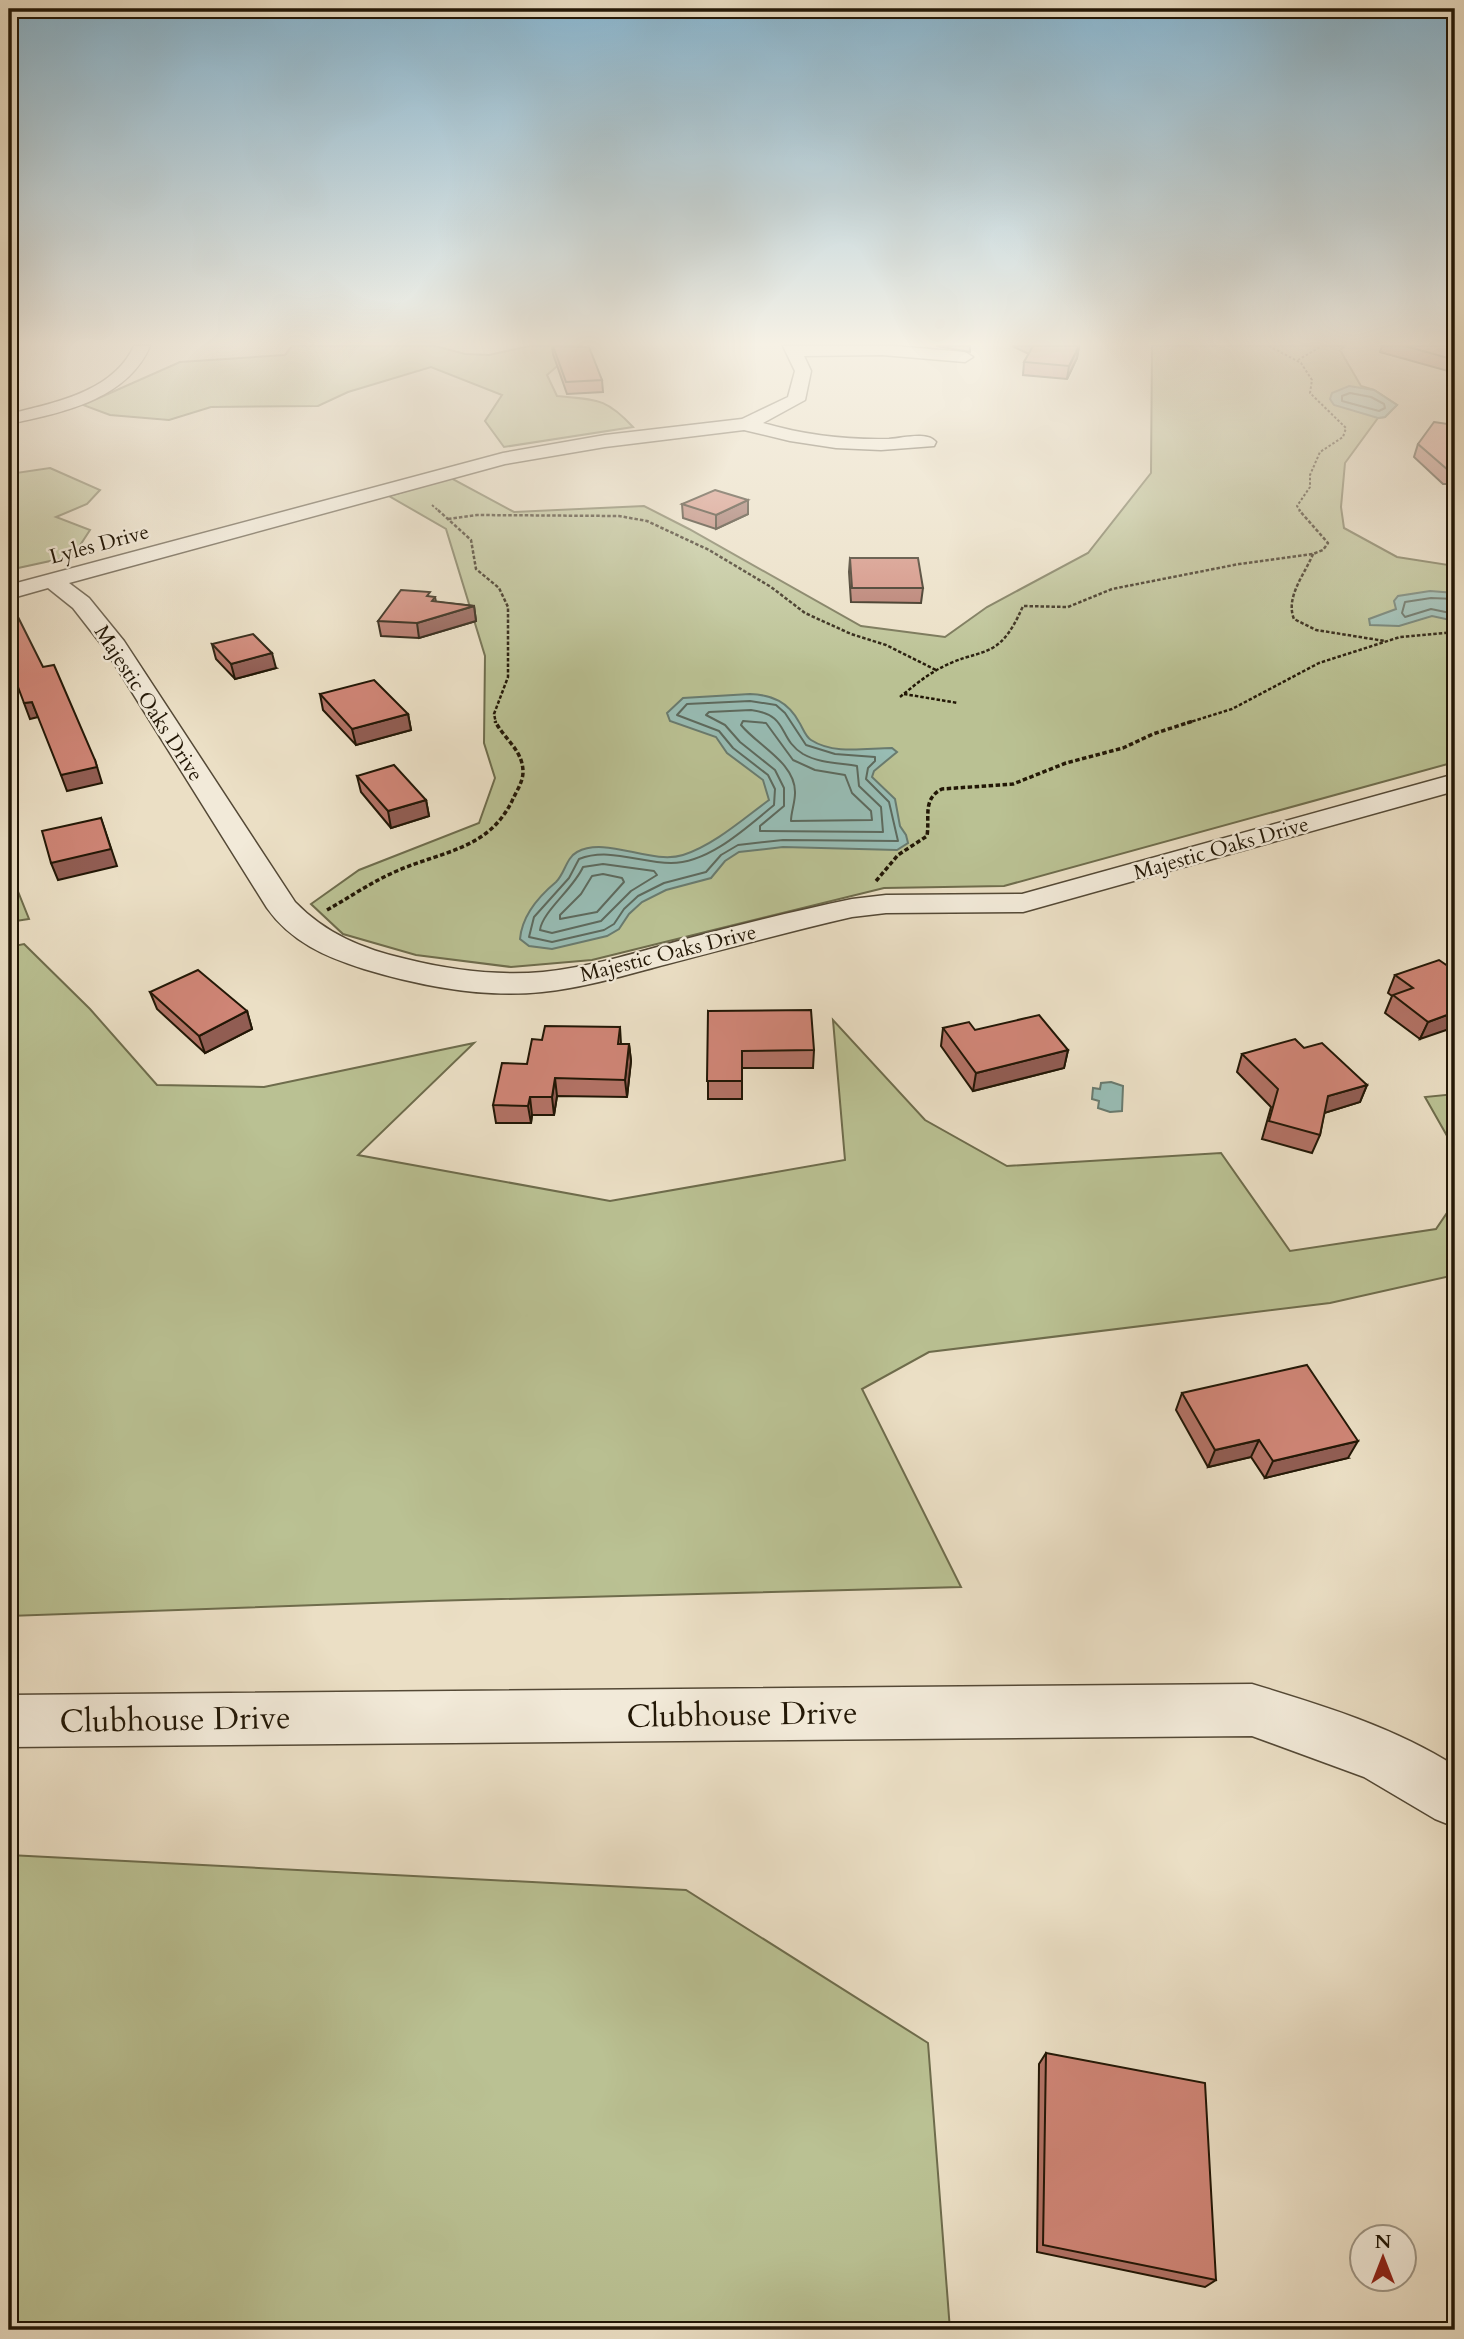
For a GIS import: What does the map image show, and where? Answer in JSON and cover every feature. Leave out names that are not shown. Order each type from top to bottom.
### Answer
[{"type":"street","name":"Lyles Drive","points":[[9,592],[525,455]]},
{"type":"street","name":"Majestic Oaks Drive","points":[[51,580],[81,603],[115,646],[283,908],[306,931],[346,951],[388,966],[441,976],[498,982],[540,982],[597,972],[852,908],[886,904],[1023,903],[1455,782]]},
{"type":"street","name":"Clubhouse Drive","points":[[9,1721],[1252,1710],[1338,1737],[1437,1786],[1455,1799]]},
{"type":"path","points":[[958,703],[902,696],[936,670],[989,651],[1002,643],[1014,627],[1023,606],[1068,607],[1112,589],[1239,564],[1313,554],[1323,550],[1328,543],[1297,506],[1310,487],[1310,475],[1319,455]]},
{"type":"path","points":[[336,918],[326,911],[379,880],[477,841],[492,831],[521,783],[523,772],[520,755],[496,724],[494,714],[508,677],[508,607],[505,596],[476,569],[471,540],[432,505]]},
{"type":"path","points":[[447,520],[477,515],[619,516],[647,521],[719,556],[771,587],[805,613],[851,634],[886,645],[936,670]]},
{"type":"path","points":[[1313,554],[1292,603],[1290,614],[1295,621],[1314,630],[1386,642]]},
{"type":"path","points":[[875,882],[898,855],[927,836],[927,798],[932,792],[958,787],[1013,784],[1066,763],[1123,748],[1164,730],[1231,709],[1319,663],[1418,634],[1455,632]]},
{"type":"green space","points":[[1151,455],[1351,455],[1345,463],[1341,507],[1344,528],[1397,557],[1455,566],[1455,762],[1004,886],[884,888],[592,960],[511,967],[416,955],[343,934],[311,904],[359,870],[479,823],[495,778],[484,743],[485,656],[446,529],[389,496],[451,478],[514,512],[644,506],[861,626],[945,637],[987,607],[1088,553],[1151,473]]},
{"type":"green space","points":[[50,468],[100,490],[87,504],[56,517],[90,530],[73,556],[9,570],[9,474]]},
{"type":"green space","points":[[9,869],[29,919],[9,922]]},
{"type":"green space","points":[[24,944],[90,1009],[157,1085],[264,1087],[474,1043],[358,1155],[610,1201],[845,1160],[833,1020],[925,1120],[1007,1166],[1221,1153],[1290,1251],[1436,1229],[1455,1201],[1455,1275],[1330,1303],[929,1352],[862,1389],[961,1587],[429,1601],[9,1616],[9,947]]},
{"type":"green space","points":[[1455,1094],[1455,1150],[1425,1097]]},
{"type":"green space","points":[[9,1855],[686,1890],[928,2043],[950,2330],[9,2330]]},
{"type":"water","points":[[1430,591],[1455,593],[1455,621],[1432,616],[1399,626],[1370,625],[1369,619],[1396,609],[1394,601],[1398,596]]},
{"type":"water","points":[[750,694],[773,698],[785,705],[795,715],[807,736],[820,745],[851,750],[892,748],[897,752],[874,771],[872,777],[895,799],[900,826],[908,843],[897,850],[783,847],[739,852],[725,861],[711,878],[666,890],[642,902],[629,914],[619,929],[607,936],[552,949],[529,946],[520,939],[524,922],[532,908],[559,878],[570,858],[577,852],[601,847],[657,856],[683,855],[717,838],[769,800],[763,780],[727,753],[716,737],[670,721],[667,713],[683,698]]},
{"type":"water","points":[[1111,1082],[1123,1086],[1122,1111],[1110,1112],[1098,1108],[1099,1101],[1092,1099],[1093,1088],[1100,1089],[1101,1083]]},
{"type":"building","points":[[1431,455],[1455,455],[1455,471],[1448,470]]},
{"type":"building","points":[[715,490],[748,500],[716,515],[682,504]]},
{"type":"building","points":[[850,558],[918,558],[923,588],[852,588]]},
{"type":"building","points":[[401,590],[430,592],[427,596],[435,597],[432,601],[474,606],[417,623],[378,621]]},
{"type":"building","points":[[17,615],[43,667],[54,665],[97,767],[61,775],[32,702],[24,703],[9,663],[9,617]]},
{"type":"building","points":[[253,634],[272,653],[231,664],[212,644]]},
{"type":"building","points":[[374,680],[408,714],[352,729],[320,694]]},
{"type":"building","points":[[394,765],[426,800],[388,811],[357,776]]},
{"type":"building","points":[[101,818],[111,849],[51,863],[42,831]]},
{"type":"building","points":[[1439,960],[1455,971],[1455,1012],[1428,1022],[1393,995],[1413,988],[1395,975]]},
{"type":"building","points":[[198,970],[247,1011],[199,1036],[150,992]]},
{"type":"building","points":[[811,1010],[814,1050],[742,1051],[742,1081],[707,1081],[708,1011]]},
{"type":"building","points":[[1039,1015],[1068,1050],[976,1073],[943,1028],[969,1022],[975,1030]]},
{"type":"building","points":[[545,1026],[620,1027],[618,1044],[629,1044],[625,1080],[555,1078],[552,1097],[530,1097],[528,1106],[493,1105],[502,1063],[527,1064],[532,1039],[542,1040]]},
{"type":"building","points":[[1295,1039],[1304,1048],[1322,1043],[1367,1085],[1328,1096],[1320,1135],[1269,1121],[1278,1089],[1242,1054]]},
{"type":"building","points":[[1307,1365],[1358,1441],[1273,1461],[1259,1440],[1215,1450],[1182,1393]]},
{"type":"building","points":[[1046,2053],[1205,2083],[1216,2280],[1043,2245]]}]
